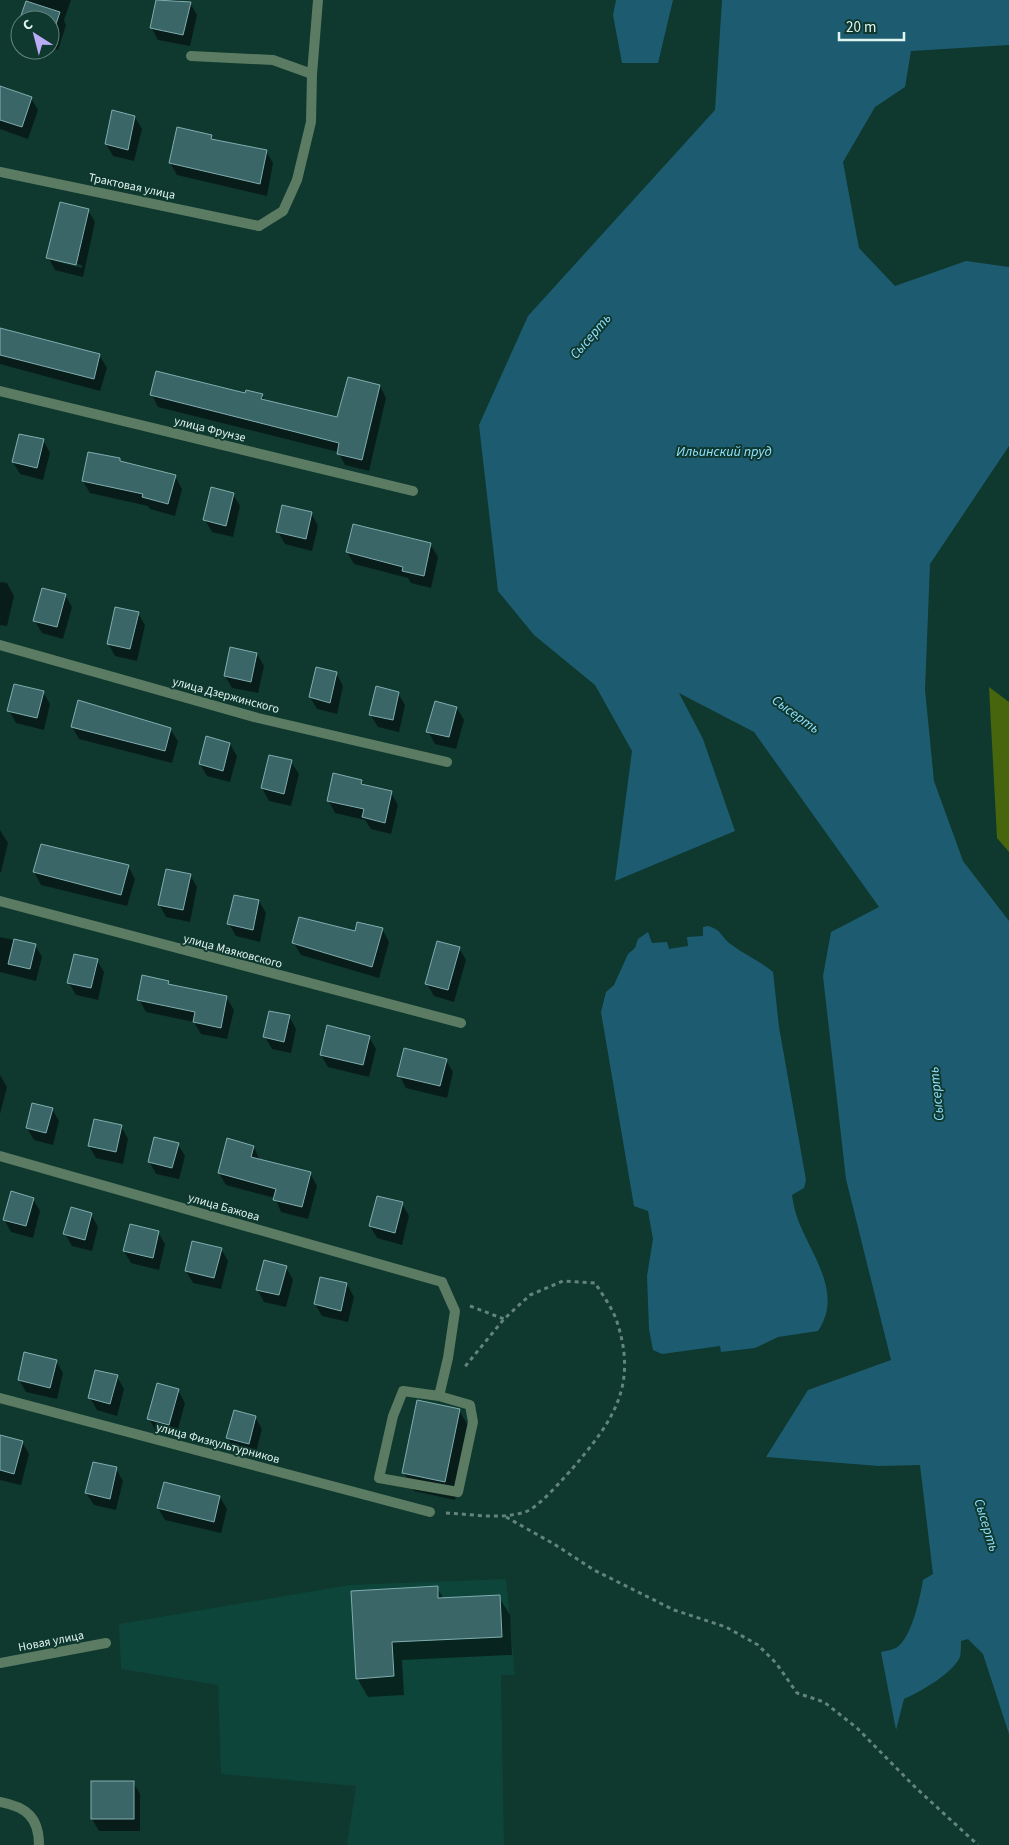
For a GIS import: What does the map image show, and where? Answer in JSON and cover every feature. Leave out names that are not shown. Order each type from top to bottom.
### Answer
[{"type":"street","points":[[191,56],[273,60],[312,74],[318,0]]},
{"type":"street","name":"Трактовая улица","points":[[0,172],[259,226],[283,211],[297,180],[311,122],[312,74]]},
{"type":"street","name":"улица Фрунзе","points":[[0,392],[413,491]]},
{"type":"street","name":"улица Дзержинского","points":[[0,645],[258,718],[447,762]]},
{"type":"street","name":"улица Маяковского","points":[[0,901],[461,1023]]},
{"type":"street","name":"улица Бажова","points":[[0,1156],[442,1282],[449,1297]]},
{"type":"street","points":[[439,1396],[455,1311],[449,1297]]},
{"type":"street","points":[[403,1391],[439,1396],[470,1404],[473,1422],[458,1492],[379,1478],[394,1416],[403,1391]]},
{"type":"street","name":"улица Физкультурников","points":[[0,1398],[430,1512]]},
{"type":"street","name":"Новая улица","points":[[0,1663],[106,1643]]},
{"type":"street","points":[[0,1802],[14,1805],[30,1813],[39,1831],[39,1845]]},
{"type":"path","points":[[430,1512],[506,1517],[528,1511],[563,1479],[603,1432],[620,1402],[625,1359],[616,1318],[595,1283],[562,1281],[530,1295],[504,1320],[465,1367],[442,1384]]},
{"type":"path","points":[[449,1297],[504,1320]]},
{"type":"path","points":[[506,1517],[554,1544],[594,1570],[674,1610],[726,1628],[758,1645],[776,1663],[797,1693],[824,1702],[857,1728],[916,1788],[978,1845]]},
{"type":"shaded area","points":[[506,1579],[515,1675],[501,1675],[504,1845],[347,1845],[356,1786],[221,1774],[218,1685],[121,1669],[119,1624],[350,1585]]},
{"type":"green space","points":[[989,687],[1009,702],[1009,852],[997,838]]},
{"type":"water","points":[[616,0],[673,0],[658,63],[622,63],[613,15]]},
{"type":"water","name":"Ильинский пруд","points":[[722,0],[1009,0],[1009,45],[911,51],[905,87],[875,107],[843,162],[859,248],[895,286],[966,261],[1009,267],[1009,446],[930,564],[925,690],[934,781],[963,861],[1009,921],[1009,1734],[983,1654],[968,1639],[961,1641],[960,1657],[951,1669],[927,1687],[904,1699],[896,1730],[881,1652],[896,1648],[907,1636],[920,1596],[923,1580],[933,1574],[920,1465],[879,1466],[766,1457],[808,1390],[891,1360],[846,1179],[823,976],[831,932],[879,907],[754,732],[679,693],[703,739],[735,831],[615,881],[632,751],[595,685],[534,635],[498,591],[479,425],[528,316],[715,110]]},
{"type":"water","points":[[708,926],[717,930],[728,942],[773,972],[779,1027],[806,1180],[804,1188],[792,1195],[795,1212],[801,1228],[822,1272],[828,1301],[825,1316],[818,1331],[778,1337],[755,1348],[721,1352],[720,1346],[662,1354],[653,1350],[649,1329],[647,1276],[653,1239],[648,1211],[634,1206],[601,1012],[606,992],[614,985],[628,954],[635,948],[638,939],[648,932],[652,943],[667,942],[669,949],[688,946],[687,937],[703,936],[703,927]]},
{"type":"building","points":[[156,0],[191,2],[183,35],[150,28]]},
{"type":"building","points":[[26,1],[54,10],[23,10]]},
{"type":"building","points":[[0,86],[32,97],[22,127],[0,120]]},
{"type":"building","points":[[112,110],[135,116],[128,150],[105,144]]},
{"type":"building","points":[[177,127],[212,135],[211,139],[267,150],[260,184],[169,163]]},
{"type":"building","points":[[60,202],[89,209],[76,265],[46,258]]},
{"type":"building","points":[[0,328],[100,354],[94,379],[0,355]]},
{"type":"building","points":[[156,371],[245,393],[246,390],[263,394],[261,399],[337,417],[348,377],[380,385],[362,460],[337,454],[339,443],[150,395]]},
{"type":"building","points":[[19,434],[44,439],[37,468],[12,462]]},
{"type":"building","points":[[88,452],[120,458],[120,461],[176,475],[168,504],[142,497],[143,494],[82,481]]},
{"type":"building","points":[[211,487],[234,493],[226,526],[203,520]]},
{"type":"building","points":[[282,505],[312,512],[306,539],[276,532]]},
{"type":"building","points":[[353,524],[431,543],[424,576],[402,571],[403,567],[346,552]]},
{"type":"building","points":[[42,588],[66,594],[57,627],[33,621]]},
{"type":"building","points":[[115,607],[139,612],[130,649],[107,644]]},
{"type":"building","points":[[230,647],[257,653],[251,682],[224,676]]},
{"type":"building","points":[[316,667],[337,672],[330,703],[309,697]]},
{"type":"building","points":[[14,684],[44,691],[37,718],[7,711]]},
{"type":"building","points":[[376,686],[399,692],[393,720],[369,715]]},
{"type":"building","points":[[78,700],[171,728],[165,751],[71,727]]},
{"type":"building","points":[[435,701],[457,707],[449,737],[426,732]]},
{"type":"building","points":[[206,736],[230,743],[223,771],[199,764]]},
{"type":"building","points":[[269,755],[292,760],[284,794],[261,788]]},
{"type":"building","points":[[333,773],[362,780],[361,784],[392,791],[385,823],[362,817],[364,809],[327,801]]},
{"type":"building","points":[[41,844],[129,865],[121,895],[33,872]]},
{"type":"building","points":[[166,869],[191,874],[183,910],[158,905]]},
{"type":"building","points":[[234,895],[259,900],[253,930],[227,924]]},
{"type":"building","points":[[299,917],[355,931],[357,922],[383,928],[372,967],[292,943]]},
{"type":"building","points":[[14,939],[36,944],[30,969],[8,964]]},
{"type":"building","points":[[437,941],[460,947],[448,990],[425,984]]},
{"type":"building","points":[[74,954],[98,959],[91,988],[67,983]]},
{"type":"building","points":[[142,975],[169,981],[168,984],[227,996],[221,1028],[193,1022],[195,1012],[137,1000]]},
{"type":"building","points":[[269,1011],[290,1015],[284,1042],[263,1037]]},
{"type":"building","points":[[327,1025],[370,1036],[363,1065],[320,1055]]},
{"type":"building","points":[[404,1048],[447,1059],[440,1086],[397,1076]]},
{"type":"building","points":[[32,1103],[53,1108],[46,1133],[26,1128]]},
{"type":"building","points":[[94,1119],[122,1125],[116,1152],[88,1146]]},
{"type":"building","points":[[154,1137],[179,1143],[172,1168],[148,1162]]},
{"type":"building","points":[[227,1138],[254,1146],[251,1157],[311,1172],[302,1207],[273,1200],[276,1189],[218,1173]]},
{"type":"building","points":[[11,1191],[34,1198],[26,1226],[3,1220]]},
{"type":"building","points":[[377,1196],[403,1202],[395,1233],[369,1226]]},
{"type":"building","points":[[71,1207],[92,1213],[85,1240],[63,1234]]},
{"type":"building","points":[[130,1224],[159,1231],[153,1258],[123,1251]]},
{"type":"building","points":[[192,1241],[222,1248],[214,1278],[185,1271]]},
{"type":"building","points":[[264,1260],[287,1266],[279,1295],[256,1290]]},
{"type":"building","points":[[320,1277],[347,1283],[341,1311],[314,1304]]},
{"type":"building","points":[[24,1352],[57,1360],[50,1388],[18,1380]]},
{"type":"building","points":[[95,1370],[118,1375],[110,1404],[88,1398]]},
{"type":"building","points":[[157,1383],[179,1389],[169,1425],[147,1419]]},
{"type":"building","points":[[417,1400],[460,1409],[445,1482],[402,1473]]},
{"type":"building","points":[[234,1410],[256,1416],[249,1444],[226,1438]]},
{"type":"building","points":[[0,1435],[23,1441],[14,1474],[0,1470]]},
{"type":"building","points":[[93,1462],[117,1467],[110,1499],[85,1493]]},
{"type":"building","points":[[164,1482],[220,1496],[214,1522],[157,1508]]},
{"type":"building","points":[[438,1586],[438,1598],[500,1595],[502,1637],[392,1642],[394,1676],[356,1679],[351,1591]]},
{"type":"building","points":[[91,1781],[134,1781],[134,1819],[91,1819]]},
{"type":"water label","name":"Сысерть","points":[[590,336]]},
{"type":"water label","name":"Сысерть","points":[[796,714]]},
{"type":"water label","name":"Сысерть","points":[[936,1094]]},
{"type":"water label","name":"Сысерть","points":[[987,1525]]}]
